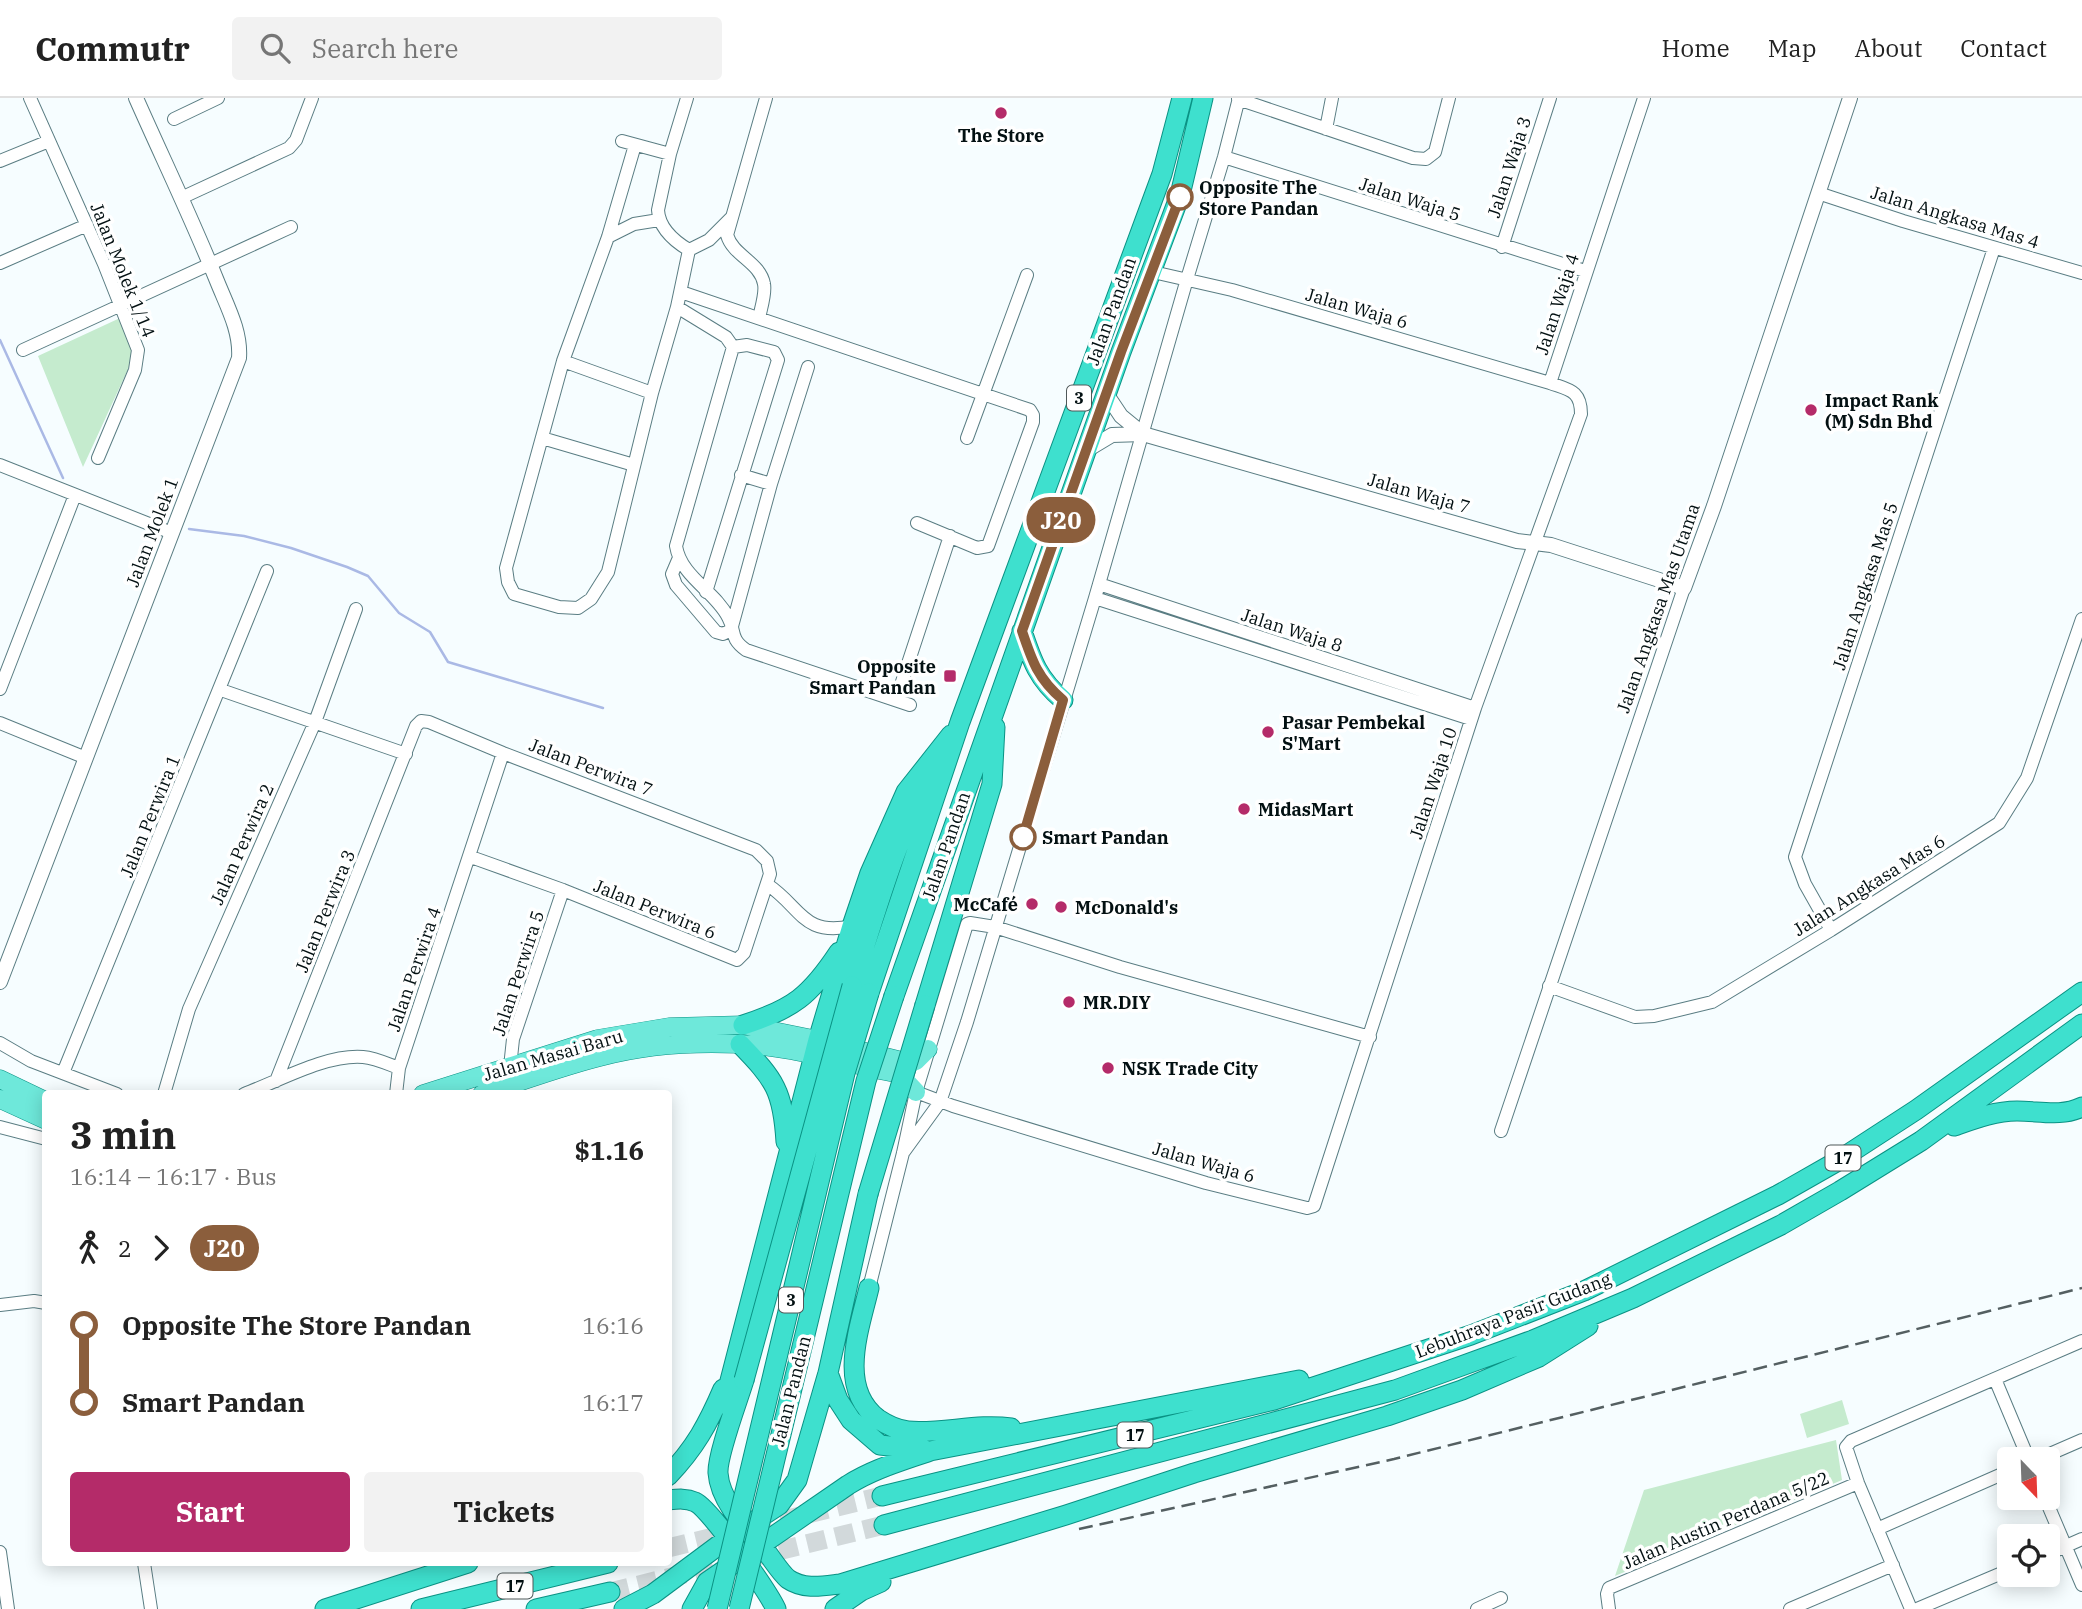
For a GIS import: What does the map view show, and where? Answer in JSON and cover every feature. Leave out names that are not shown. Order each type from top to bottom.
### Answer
[{"type":"highway","name":"Jalan Pandan","points":[[718,1609],[845,1073],[861,989],[1162,174],[1182,98]]},
{"type":"highway","name":"Jalan Pandan","points":[[739,1609],[866,1082],[1022,631],[1181,195],[1203,98]]},
{"type":"highway","points":[[1022,631],[1035,669],[1048,688],[1063,700]]},
{"type":"highway","points":[[624,1609],[653,1594],[727,1539],[779,1505],[797,1480],[828,1373],[868,1194],[992,784],[997,702]]},
{"type":"highway","points":[[960,722],[906,792],[870,873],[851,931],[816,1047],[788,1160],[719,1466],[721,1486],[727,1500],[787,1578],[803,1586],[840,1584],[1194,1473],[1387,1416],[1462,1390],[1539,1357],[1633,1298]]},
{"type":"highway","points":[[788,1160],[784,1109],[774,1083],[741,1034],[807,993],[851,931]]},
{"type":"highway","points":[[672,1472],[688,1456],[739,1372],[861,989]]},
{"type":"highway","name":"Lebuhraya Pasir Gudang","points":[[882,1496],[1274,1400],[1471,1335],[1584,1291],[1778,1195],[1836,1162],[1916,1110],[2082,992]]},
{"type":"highway","name":"Lebuhraya Pasir Gudang","points":[[884,1525],[1395,1390],[1533,1340],[1633,1298],[1781,1225],[1922,1141],[2082,1024]]},
{"type":"highway","points":[[1922,1141],[1956,1125],[1998,1113],[2061,1113],[2082,1107]]},
{"type":"highway","points":[[869,1289],[854,1363],[858,1394],[873,1415],[884,1423],[908,1431],[1007,1427],[1036,1432]]},
{"type":"highway","points":[[692,1609],[707,1582],[864,1475],[930,1451],[1384,1363]]},
{"type":"highway","points":[[828,1373],[838,1400],[851,1420],[880,1445],[930,1451]]},
{"type":"highway","points":[[672,1499],[682,1498],[697,1502],[713,1518],[769,1594],[776,1609]]},
{"type":"highway","points":[[835,1609],[861,1591],[882,1582],[1066,1515]]},
{"type":"highway","points":[[325,1609],[459,1566]]},
{"type":"highway","name":"17","points":[[421,1609],[596,1566]]},
{"type":"highway","name":"17","points":[[536,1609],[610,1592]]},
{"type":"main road","name":"Jalan Masai Baru","points":[[436,1090],[597,1039],[669,1027],[741,1034],[909,1063],[916,1061],[928,1049]]},
{"type":"main road","name":"Jalan Masai Baru","points":[[495,1090],[600,1057],[741,1034]]},
{"type":"main road","name":"Jalan Masai Baru","points":[[816,1047],[895,1073],[902,1077],[914,1099]]},
{"type":"main road","points":[[0,1079],[42,1099]]},
{"type":"main road","points":[[4,1103],[42,1118]]},
{"type":"street","name":"Jalan Molek 1/14","points":[[30,98],[122,305],[138,350],[138,358],[98,458]]},
{"type":"street","name":"Jalan Molek 1","points":[[0,982],[239,358],[240,343],[237,332],[211,266],[136,98]]},
{"type":"street","points":[[174,119],[218,98]]},
{"type":"street","points":[[181,198],[289,148],[296,140],[312,98]]},
{"type":"street","points":[[687,98],[670,154],[658,210],[659,220],[673,239],[689,250]]},
{"type":"street","points":[[760,318],[764,284],[755,267],[730,244],[727,235],[766,98]]},
{"type":"street","points":[[1326,129],[1332,98]]},
{"type":"street","points":[[903,1153],[940,1101],[1035,802],[1186,279],[1224,158],[1238,99],[1413,158],[1426,159],[1435,152],[1449,98]]},
{"type":"street","name":"Jalan Waja 3","points":[[1502,247],[1550,98]]},
{"type":"street","name":"Jalan Waja 4","points":[[1536,543],[1581,414],[1581,402],[1574,392],[1550,383],[1644,98]]},
{"type":"street","name":"Jalan Angkasa Mas Utama","points":[[1501,1131],[1850,98]]},
{"type":"street","points":[[0,161],[49,141]]},
{"type":"street","points":[[670,154],[629,143],[608,237],[563,361],[506,568],[508,582],[514,594],[559,607],[578,608],[591,599],[608,572],[652,393],[681,292],[689,250]]},
{"type":"street","name":"Jalan Waja 5","points":[[1224,158],[1585,271]]},
{"type":"street","name":"Jalan Angkasa Mas 4","points":[[1818,193],[2082,273]]},
{"type":"street","points":[[689,250],[709,240],[731,218]]},
{"type":"street","points":[[608,237],[634,225],[659,220]]},
{"type":"street","points":[[0,263],[87,225]]},
{"type":"street","points":[[23,349],[211,266],[291,227]]},
{"type":"street","name":"Jalan Angkasa Mas 5","points":[[1831,930],[1804,884],[1796,857],[1994,248]]},
{"type":"street","name":"Jalan Waja 6","points":[[1153,272],[1232,290],[1550,383]]},
{"type":"street","points":[[967,438],[1027,275]]},
{"type":"street","points":[[681,292],[1030,410],[1033,415],[1032,422],[988,546],[977,548],[917,523]]},
{"type":"street","points":[[677,307],[726,337],[733,347],[676,546],[678,560],[672,574],[676,585],[716,632],[723,634],[731,631]]},
{"type":"street","points":[[706,592],[778,357],[774,352],[758,348],[744,345],[733,347]]},
{"type":"street","points":[[563,361],[652,393]]},
{"type":"street","points":[[731,631],[771,484],[808,367]]},
{"type":"street","name":"Jalan Waja 7","points":[[1107,395],[1121,416],[1143,433],[1504,537],[1550,545],[1684,588]]},
{"type":"street","name":"Jalan Waja 7","points":[[1087,450],[1111,435],[1133,436],[1143,433]]},
{"type":"street","points":[[542,438],[634,465]]},
{"type":"street","points":[[0,465],[172,533]]},
{"type":"street","points":[[741,475],[771,484]]},
{"type":"street","points":[[0,689],[75,495]]},
{"type":"street","points":[[896,700],[950,536]]},
{"type":"street","name":"Jalan Waja 10","points":[[1370,1037],[1473,714],[1536,543]]},
{"type":"street","points":[[678,560],[729,617],[736,643],[746,650],[910,705]]},
{"type":"street","name":"Jalan Perwira 1","points":[[63,1073],[267,572]]},
{"type":"street","name":"Jalan Waja 8","points":[[1099,584],[1473,714]]},
{"type":"street","name":"Jalan Waja 8","points":[[1095,598],[1473,714]]},
{"type":"street","name":"Jalan Perwira 2","points":[[165,1090],[189,1009],[315,722],[356,609]]},
{"type":"street","name":"Jalan Angkasa Mas 6","points":[[1549,986],[1635,1017],[1654,1016],[1712,1002],[1999,823],[2027,778],[2082,619]]},
{"type":"street","points":[[221,690],[406,754]]},
{"type":"street","name":"Jalan Perwira 7","points":[[406,754],[416,726],[421,721],[429,722],[756,850],[766,861],[769,879],[777,891],[802,918],[817,926],[851,931]]},
{"type":"street","points":[[0,723],[86,758]]},
{"type":"street","points":[[471,857],[503,753]]},
{"type":"street","name":"Jalan Perwira 3","points":[[276,1081],[406,754]]},
{"type":"street","name":"Jalan Perwira 6","points":[[471,857],[563,890],[737,960],[744,953],[769,879]]},
{"type":"street","name":"Jalan Perwira 4","points":[[396,1090],[399,1068],[471,857]]},
{"type":"street","name":"Jalan Perwira 5","points":[[510,1067],[513,1039],[563,890]]},
{"type":"street","points":[[869,1289],[914,1099],[967,924],[973,922],[995,927],[1120,967],[1370,1037]]},
{"type":"street","name":"Jalan Waja 6","points":[[914,1099],[940,1101],[1206,1182],[1307,1208],[1314,1206],[1370,1037]]},
{"type":"street","points":[[0,1043],[31,1061],[107,1090]]},
{"type":"street","points":[[254,1090],[317,1065],[343,1059],[362,1057],[399,1068]]},
{"type":"street","points":[[914,1099],[919,1119],[928,1119]]},
{"type":"street","points":[[0,1127],[42,1138]]},
{"type":"street","points":[[0,1305],[42,1302]]},
{"type":"street","points":[[1911,1609],[1858,1483],[1846,1447],[1851,1441],[2082,1341]]},
{"type":"street","points":[[1995,1379],[2024,1447]]},
{"type":"street","points":[[2060,1450],[2082,1440]]},
{"type":"street","points":[[1877,1529],[1997,1476]]},
{"type":"street","name":"Jalan Austin Perdana 5/22","points":[[1609,1609],[1609,1588],[1858,1483]]},
{"type":"street","points":[[2050,1510],[2082,1584]]},
{"type":"street","points":[[2060,1548],[2082,1539]]},
{"type":"street","points":[[0,1552],[8,1609]]},
{"type":"street","points":[[1790,1609],[1893,1565]]},
{"type":"street","points":[[144,1566],[151,1609]]},
{"type":"street","points":[[1917,1609],[1997,1575]]},
{"type":"street","points":[[1477,1609],[1501,1598]]},
{"type":"green space","points":[[120,318],[135,354],[83,467],[38,356]]},
{"type":"green space","points":[[1842,1400],[1849,1424],[1807,1438],[1800,1414]]},
{"type":"green space","points":[[1836,1440],[1842,1480],[1615,1576],[1644,1490]]},
{"type":"waterway","points":[[0,340],[63,478]]},
{"type":"waterway","points":[[189,529],[244,536],[291,548],[368,576],[399,613],[430,632],[448,662],[603,708]]},
{"type":"tunnel","points":[[672,1547],[882,1496]]},
{"type":"tunnel","points":[[610,1592],[884,1525]]},
{"type":"railway","points":[[1079,1529],[1394,1459],[2082,1288]]},
{"type":"bus line","name":"J20","points":[[1023,837],[1063,700],[1048,688],[1035,669],[1022,631],[1121,352],[1180,197]]},
{"type":"place","name":"The Store","points":[[1001,113]]},
{"type":"place","name":"Opposite The Store Pandan","points":[[1180,197]]},
{"type":"place","name":"Impact Rank (M) Sdn Bhd","points":[[1811,410]]},
{"type":"place","name":"Opposite Smart Pandan","points":[[950,676]]},
{"type":"place","name":"Pasar Pembekal S'Mart","points":[[1268,732]]},
{"type":"place","name":"MidasMart","points":[[1244,809]]},
{"type":"place","name":"Smart Pandan","points":[[1023,837]]},
{"type":"place","name":"McCafé","points":[[1032,904]]},
{"type":"place","name":"McDonald's","points":[[1061,907]]},
{"type":"place","name":"MR.DIY","points":[[1069,1002]]},
{"type":"place","name":"NSK Trade City","points":[[1108,1068]]}]
